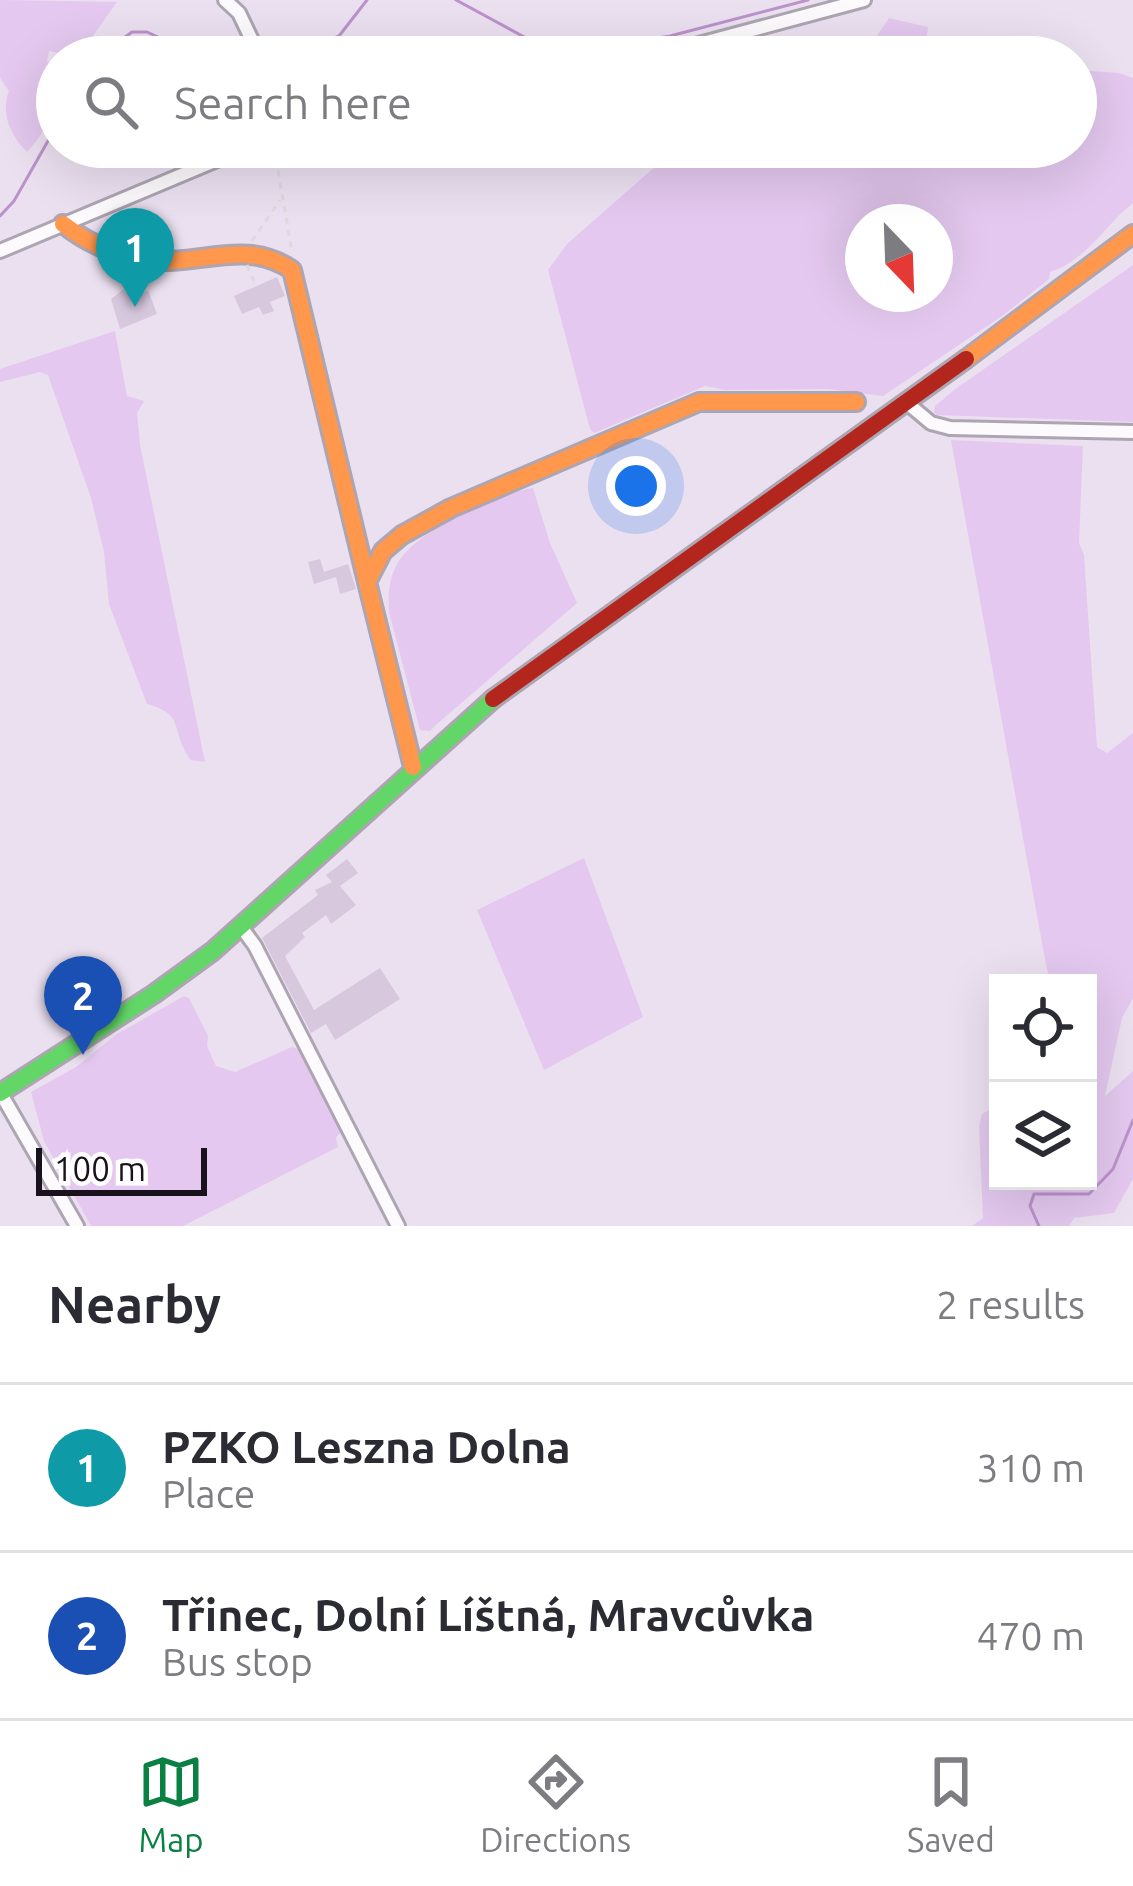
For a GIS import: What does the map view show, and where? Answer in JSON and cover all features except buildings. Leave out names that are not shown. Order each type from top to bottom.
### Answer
[{"type":"street","points":[[225,0],[239,14],[250,36]]},
{"type":"street","points":[[730,36],[864,0]]},
{"type":"street","points":[[0,251],[197,168]]},
{"type":"street","points":[[62,224],[82,240],[154,262],[262,252],[292,270],[413,767]]},
{"type":"street","points":[[77,1226],[0,1092],[186,973],[242,928],[484,706],[1133,235]]},
{"type":"street","points":[[367,582],[383,551],[435,517],[699,402],[856,402]]},
{"type":"street","points":[[906,402],[932,422],[950,428],[1133,432]]},
{"type":"street","points":[[242,928],[398,1226]]},
{"type":"path","points":[[278,168],[292,270]]},
{"type":"shaded area","points":[[0,0],[117,2],[93,36],[36,36],[36,140],[27,152],[12,132],[7,116],[9,91],[0,78]]},
{"type":"shaded area","points":[[889,18],[928,27],[927,36],[877,36]]},
{"type":"shaded area","points":[[1097,71],[1133,78],[1133,203],[1085,251],[1050,272],[1049,279],[1002,316],[883,396],[828,389],[705,386],[594,433],[548,270],[567,244],[654,168],[1097,168]]},
{"type":"shaded area","points":[[1133,265],[1133,422],[934,412],[954,390]]},
{"type":"shaded area","points":[[115,331],[127,396],[144,401],[137,413],[140,445],[205,762],[191,760],[168,713],[147,704],[109,604],[104,552],[91,498],[48,375],[40,372],[0,382],[0,369]]},
{"type":"shaded area","points":[[951,440],[1083,446],[1079,543],[1084,555],[1097,747],[1107,753],[1133,733],[1133,998],[1122,1018],[1105,1096],[1133,1071],[1133,1179],[1114,1213],[1074,1218],[1069,1226],[972,1226],[983,1218],[979,1127],[982,1114],[989,1110],[989,1190],[1097,1190],[1097,974],[1048,974]]},
{"type":"shaded area","points":[[533,488],[550,543],[577,603],[430,731],[420,730],[389,612],[394,571],[412,547],[443,524]]},
{"type":"shaded area","points":[[584,858],[643,1017],[544,1070],[477,910]]},
{"type":"shaded area","points":[[184,996],[208,1036],[216,1066],[235,1072],[292,1047],[302,1050],[343,1129],[336,1138],[338,1147],[183,1226],[91,1226],[44,1141],[31,1092]]},
{"type":"waterway","points":[[339,36],[367,0]]},
{"type":"waterway","points":[[456,0],[522,36]]},
{"type":"waterway","points":[[670,36],[808,0]]},
{"type":"waterway","points":[[127,36],[132,32],[156,36]]},
{"type":"waterway","points":[[0,216],[36,162]]},
{"type":"waterway","points":[[1039,1226],[1030,1206],[1034,1194],[1089,1194],[1113,1169],[1133,1120]]},
{"type":"traffic: fast","points":[[0,1093],[213,951],[493,699]]},
{"type":"traffic: slow","points":[[63,224],[100,247],[127,256],[171,261],[248,255],[292,270],[367,582]]},
{"type":"traffic: slow","points":[[966,359],[1133,234]]},
{"type":"traffic: slow","points":[[413,767],[367,582],[383,551],[402,535],[451,508],[699,402],[856,402]]},
{"type":"traffic: jam","points":[[493,699],[966,359]]},
{"type":"place","name":"PZKO Leszna Dolna","points":[[135,307]]},
{"type":"place","name":"Třinec, Dolní Líštná, Mravcůvka","points":[[83,1055]]}]
